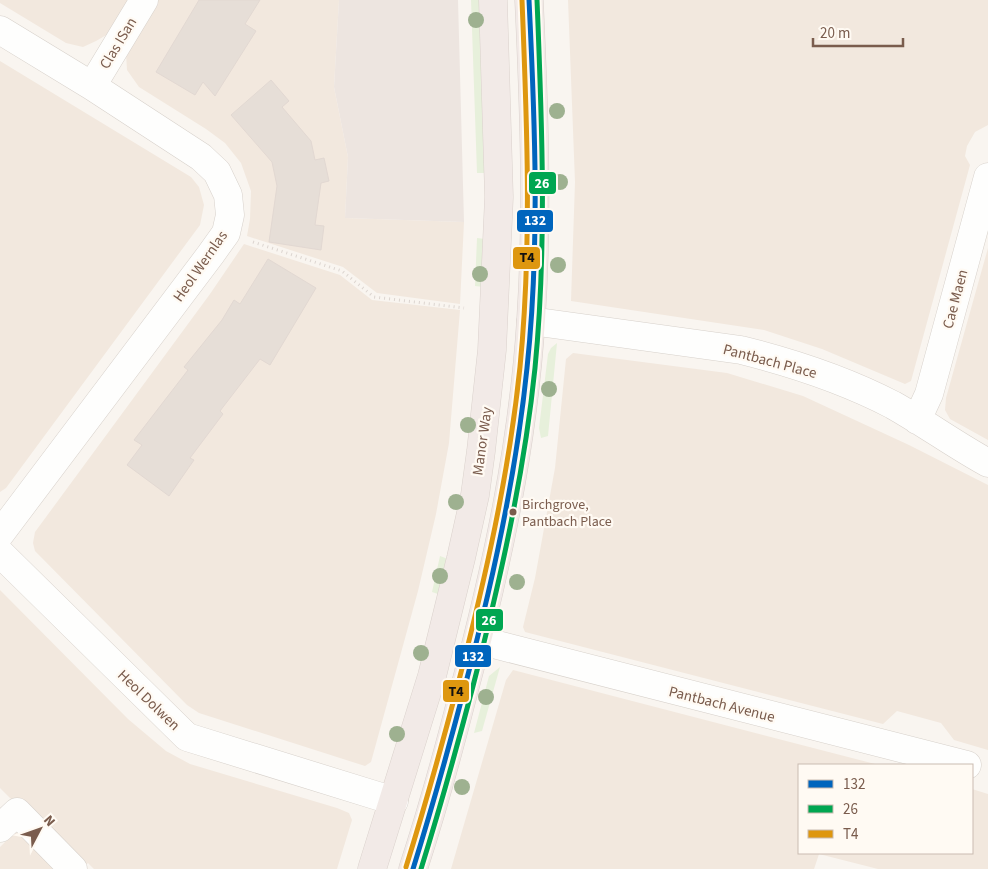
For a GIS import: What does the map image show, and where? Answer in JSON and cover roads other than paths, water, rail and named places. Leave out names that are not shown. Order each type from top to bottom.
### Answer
[{"type":"highway","name":"Manor Way","points":[[372,869],[432,676],[475,495],[487,407],[495,310],[499,197],[493,0]]},
{"type":"highway","points":[[413,869],[434,807],[478,640],[501,542],[520,427],[531,321],[534,251],[535,172],[529,0]]},
{"type":"street","name":"Clas ISan","points":[[92,86],[144,0]]},
{"type":"street","name":"Heol Wernlas","points":[[0,30],[92,86],[201,157],[217,172],[228,195],[230,215],[226,233],[0,534]]},
{"type":"street","name":"Cae Maen","points":[[917,420],[930,394],[988,177]]},
{"type":"street","name":"Pantbach Place","points":[[531,321],[741,350],[771,358],[824,375],[872,395],[988,463]]},
{"type":"street","name":"Heol Dolwen","points":[[0,553],[187,737],[394,801]]},
{"type":"street","name":"Pantbach Avenue","points":[[478,640],[963,764]]},
{"type":"street","points":[[973,766],[988,770]]},
{"type":"street","points":[[6,812],[73,869]]},
{"type":"place","name":"Birchgrove, Pantbach Place","points":[[513,512]]}]
